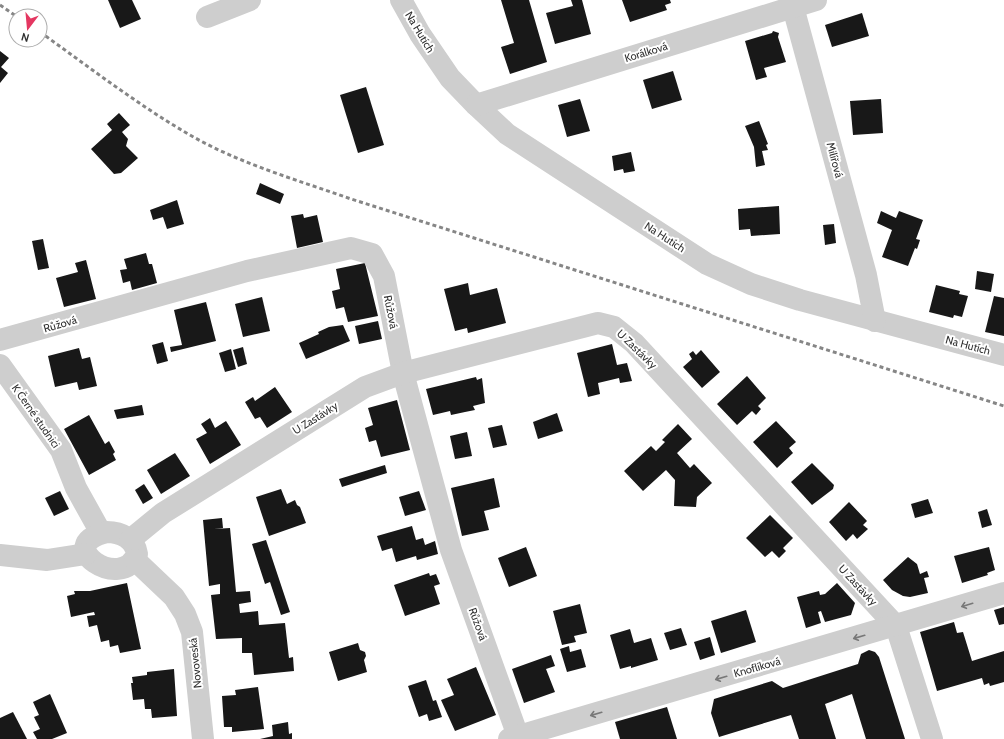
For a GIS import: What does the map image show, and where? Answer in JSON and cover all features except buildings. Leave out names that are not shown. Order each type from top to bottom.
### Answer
[{"type":"street","points":[[208,17],[250,0]]},
{"type":"street","name":"Na Hutích","points":[[401,0],[420,34],[450,78],[507,134],[707,264],[758,286],[875,321],[1004,355]]},
{"type":"street","name":"Korálková","points":[[476,105],[793,3],[816,0]]},
{"type":"street","name":"Milířová","points":[[793,3],[866,275],[875,321]]},
{"type":"street","name":"Růžová","points":[[0,340],[248,271],[351,248],[372,254],[384,276],[403,373],[451,550],[515,738]]},
{"type":"street","name":"U Zastávky","points":[[132,550],[162,513],[365,387],[403,373],[598,323],[614,327],[634,344],[896,626],[932,739]]},
{"type":"street","name":"K Černé studnici","points":[[0,365],[61,450],[76,488],[101,533]]},
{"type":"street","points":[[101,533],[119,533],[132,550],[122,567],[109,568],[96,564],[86,554],[85,548],[87,542],[101,533]]},
{"type":"street","name":"Novoveská","points":[[132,550],[174,597],[185,614],[192,632],[203,739]]},
{"type":"street","points":[[0,556],[47,560],[86,554]]},
{"type":"street","name":"Knoflíková","points":[[515,738],[1004,593]]},
{"type":"railway","points":[[0,5],[8,10]]},
{"type":"railway","points":[[48,38],[114,85],[190,135],[229,155],[249,163],[351,199],[1004,406]]}]
